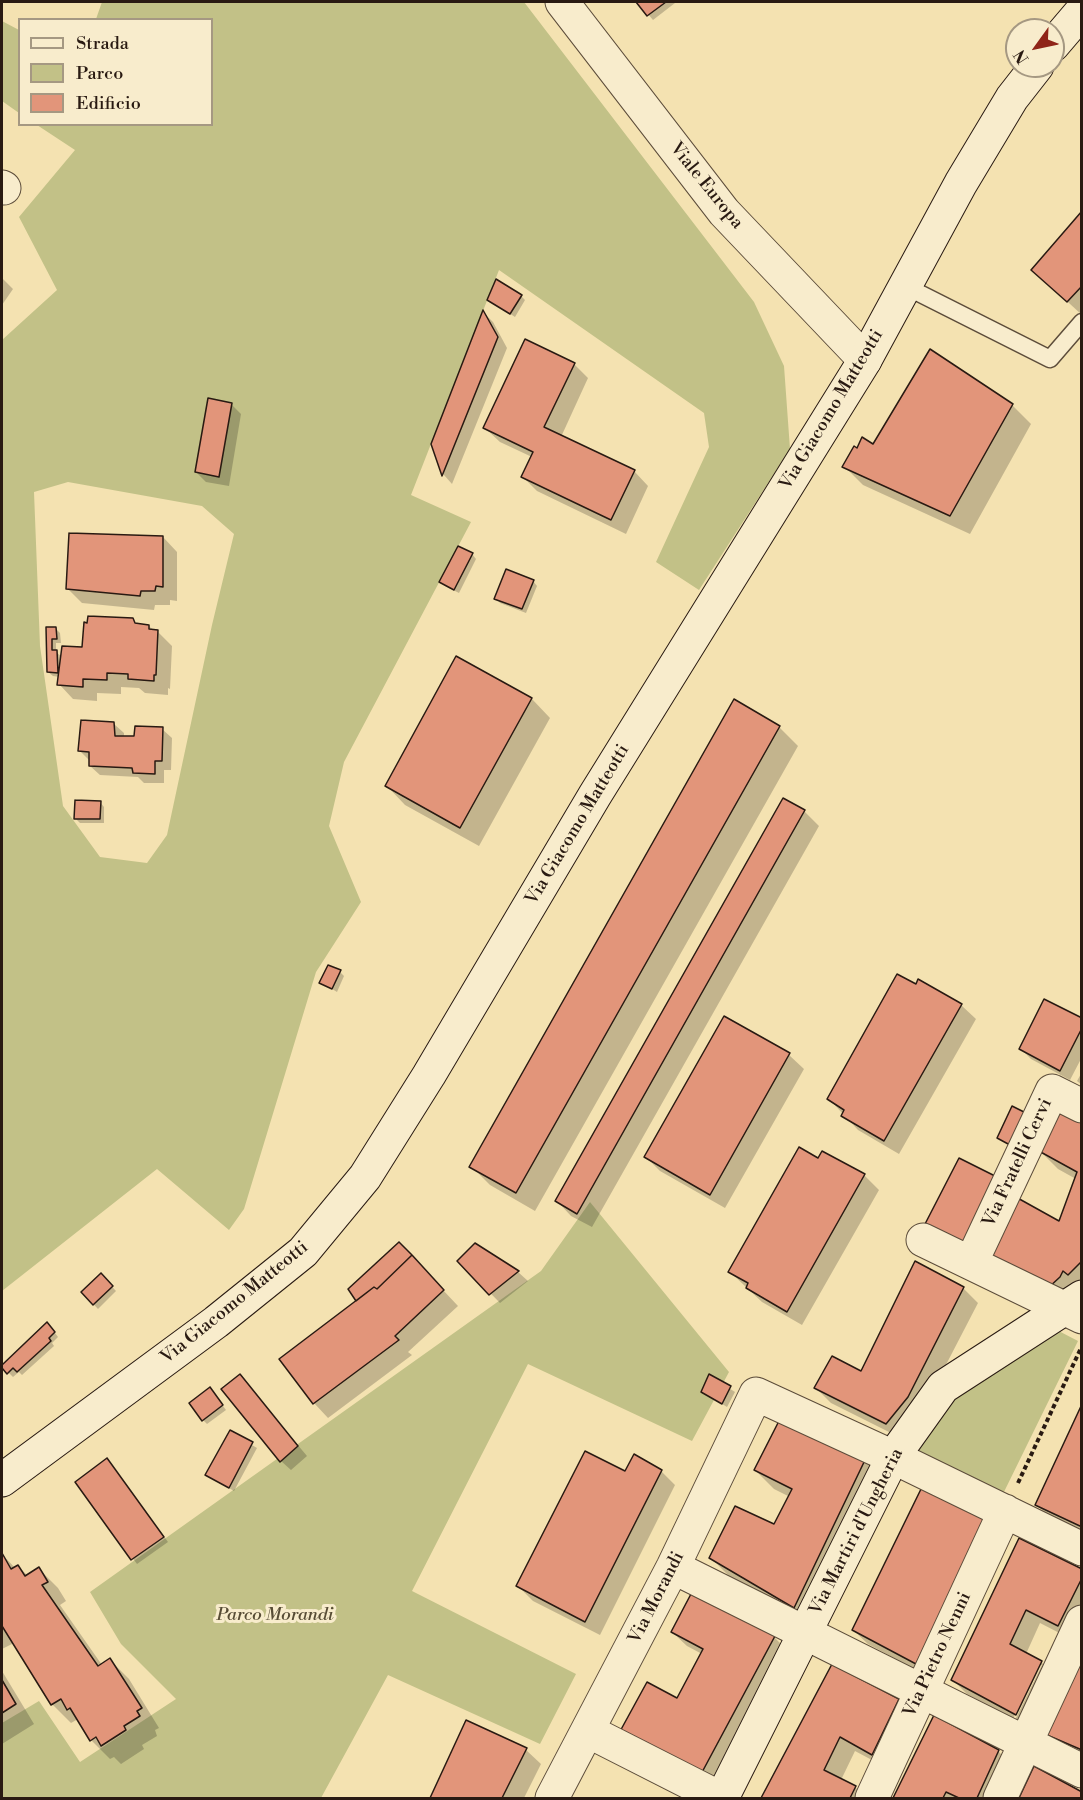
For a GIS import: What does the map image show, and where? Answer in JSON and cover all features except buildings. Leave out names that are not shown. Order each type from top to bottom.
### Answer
[{"type":"street","name":"Viale Europa","points":[[562,2],[724,212],[865,360]]},
{"type":"street","points":[[1065,31],[1082,11]]},
{"type":"street","name":"Via Giacomo Matteotti","points":[[2,1480],[216,1322],[303,1252],[365,1176],[435,1065],[595,795],[865,360],[972,164],[1012,98],[1028,78]]},
{"type":"street","name":"Via Fratelli Cervi","points":[[971,1263],[1052,1091],[1082,1106]]},
{"type":"street","points":[[923,1240],[1076,1308]]},
{"type":"street","name":"Via Martiri d'Ungheria","points":[[721,1798],[893,1457],[943,1387],[1076,1308]]},
{"type":"street","name":"Via Morandi","points":[[552,1798],[673,1567],[756,1394],[893,1457]]},
{"type":"street","points":[[893,1457],[1082,1549]]},
{"type":"street","name":"Via Pietro Nenni","points":[[872,1798],[1005,1512]]},
{"type":"street","points":[[673,1567],[1082,1771]]},
{"type":"street","points":[[1000,1798],[1082,1622]]},
{"type":"street","points":[[588,1731],[721,1798]]},
{"type":"lane","points":[[905,286],[1050,358],[1082,322]]},
{"type":"path","points":[[1005,1512],[1082,1348]]},
{"type":"green space","points":[[102,2],[524,2],[754,302],[784,366],[790,449],[699,590],[656,562],[709,447],[704,413],[499,270],[411,495],[471,522],[344,762],[329,826],[361,902],[316,972],[244,1209],[229,1230],[157,1169],[2,1291],[2,340],[57,290],[19,217],[75,150],[39,126],[213,126],[213,18],[96,18]],"holes":[[[68,482],[202,506],[234,534],[167,835],[147,863],[100,857],[63,806],[40,646],[34,492]]]},
{"type":"green space","points":[[2,21],[18,29],[18,112],[2,101]]},
{"type":"green space","name":"Parco Morandi","points":[[590,1202],[729,1372],[692,1441],[528,1364],[412,1591],[576,1674],[540,1744],[388,1675],[321,1798],[2,1798],[2,1723],[39,1701],[80,1762],[176,1699],[121,1644],[90,1592],[541,1271]]},
{"type":"green space","points":[[1051,1327],[1078,1341],[1001,1498],[910,1453],[951,1395]]}]
